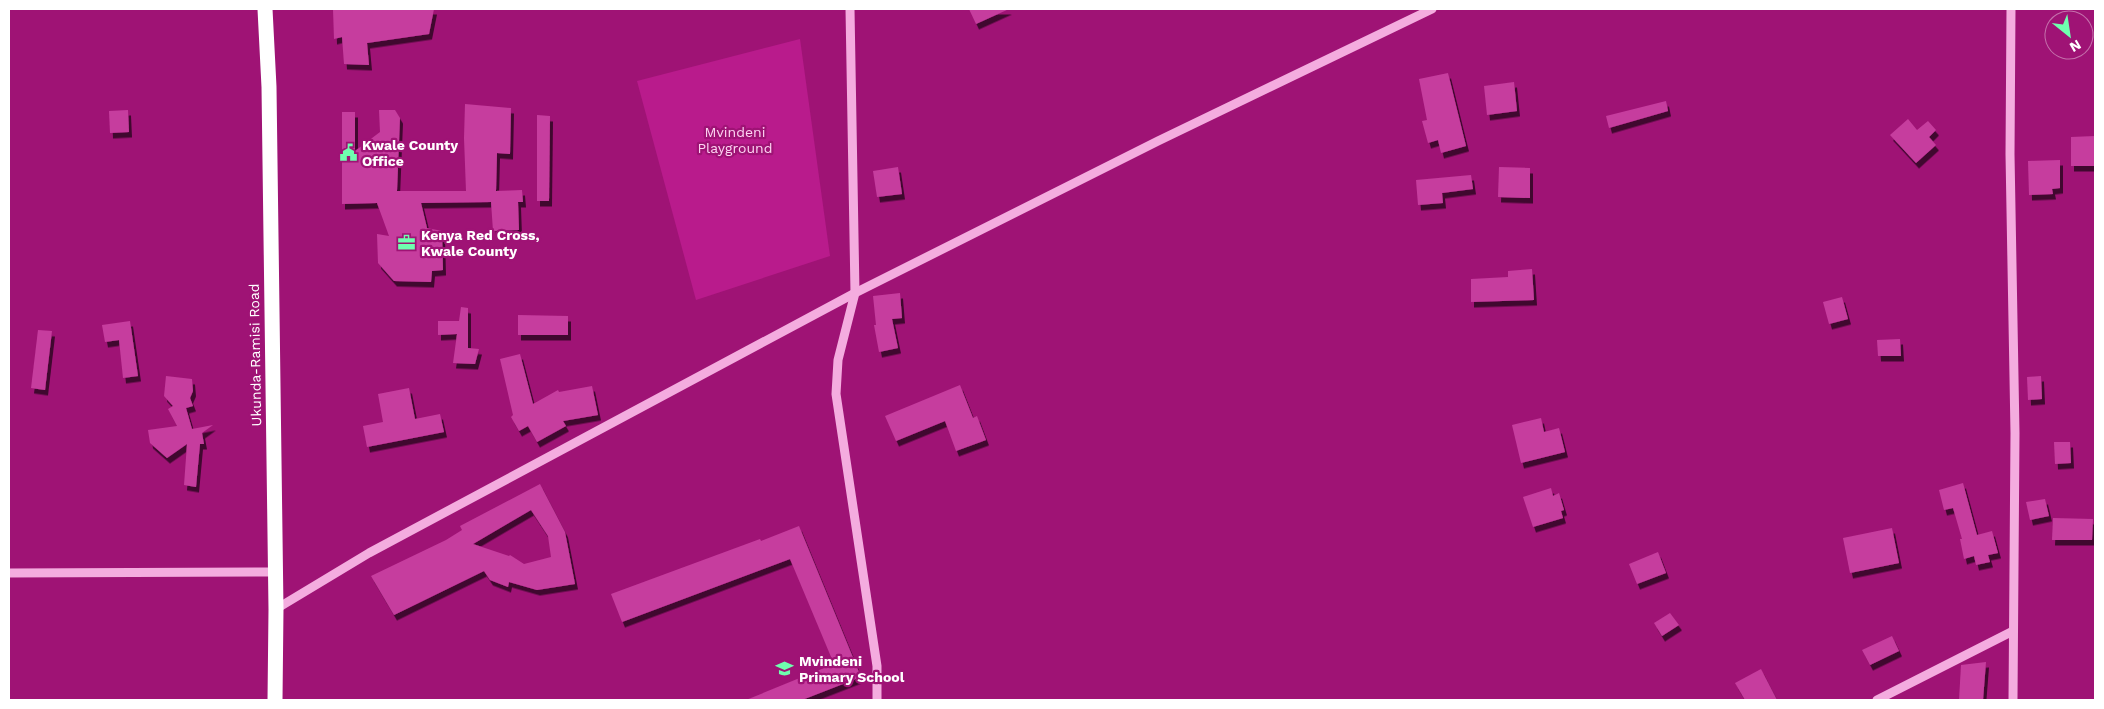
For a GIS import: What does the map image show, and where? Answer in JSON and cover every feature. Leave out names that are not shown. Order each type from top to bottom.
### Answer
[{"type":"highway","name":"Ukunda-Ramisi Road","points":[[265,9],[269,87],[274,572],[276,609],[275,700]]},
{"type":"street","points":[[850,9],[855,293],[838,360],[836,394],[877,666],[876,700]]},
{"type":"street","points":[[276,609],[369,553],[855,293],[1158,141],[1432,9]]},
{"type":"street","points":[[2011,9],[2010,154],[2014,433],[2013,700]]},
{"type":"street","points":[[9,573],[274,572]]},
{"type":"street","points":[[1877,700],[2013,631]]},
{"type":"green space","name":"Mvindeni Playground","points":[[800,39],[830,256],[696,300],[637,81]]},
{"type":"building","points":[[333,9],[434,9],[429,34],[367,43],[369,65],[344,64],[342,37],[334,39]]},
{"type":"building","points":[[969,9],[1009,9],[976,24]]},
{"type":"building","points":[[1448,73],[1466,146],[1441,153],[1438,140],[1428,143],[1422,121],[1427,120],[1419,79]]},
{"type":"building","points":[[1514,82],[1517,111],[1487,115],[1484,86]]},
{"type":"building","points":[[1666,101],[1668,111],[1609,128],[1606,116]]},
{"type":"building","points":[[465,104],[511,108],[510,154],[497,153],[496,191],[522,190],[523,202],[518,202],[519,230],[493,231],[491,202],[421,203],[427,228],[442,231],[443,270],[432,271],[431,282],[394,281],[378,263],[377,234],[389,236],[377,203],[342,204],[342,112],[355,112],[355,151],[380,132],[379,110],[395,110],[400,118],[397,191],[466,191]]},
{"type":"building","points":[[128,110],[129,132],[110,133],[109,111]]},
{"type":"building","points":[[537,115],[550,116],[549,201],[537,201]]},
{"type":"building","points":[[1908,119],[1917,130],[1928,121],[1936,130],[1929,137],[1936,145],[1916,163],[1890,135]]},
{"type":"building","points":[[2095,136],[2095,166],[2071,166],[2071,137]]},
{"type":"building","points":[[2060,160],[2060,188],[2052,189],[2053,194],[2029,195],[2028,161]]},
{"type":"building","points":[[898,167],[902,194],[877,197],[873,171]]},
{"type":"building","points":[[1499,167],[1530,168],[1530,198],[1498,197]]},
{"type":"building","points":[[1471,175],[1473,189],[1442,193],[1443,203],[1418,205],[1416,180]]},
{"type":"building","points":[[1532,269],[1534,300],[1471,302],[1471,279],[1508,277],[1508,271]]},
{"type":"building","points":[[900,293],[902,318],[892,319],[898,348],[879,352],[874,325],[876,325],[873,296]]},
{"type":"building","points":[[1842,297],[1848,319],[1829,324],[1823,302]]},
{"type":"building","points":[[461,307],[468,308],[468,348],[479,349],[475,364],[453,363],[457,334],[438,335],[438,321],[459,321]]},
{"type":"building","points":[[518,315],[568,316],[568,335],[518,335]]},
{"type":"building","points":[[130,321],[138,376],[123,378],[119,340],[105,342],[102,325]]},
{"type":"building","points":[[38,330],[52,331],[45,390],[31,388]]},
{"type":"building","points":[[1900,339],[1901,356],[1878,356],[1877,340]]},
{"type":"building","points":[[520,354],[533,404],[558,390],[559,392],[592,386],[598,415],[563,421],[566,426],[537,442],[528,426],[519,431],[511,417],[513,415],[500,359]]},
{"type":"building","points":[[166,376],[192,379],[193,391],[190,398],[193,406],[186,408],[192,429],[213,425],[202,433],[204,444],[200,444],[196,487],[184,485],[187,444],[167,458],[150,443],[148,430],[177,426],[168,409],[173,406],[164,396]]},
{"type":"building","points":[[2041,376],[2042,399],[2028,400],[2027,377]]},
{"type":"building","points":[[960,385],[973,418],[977,416],[986,440],[956,451],[945,421],[896,441],[885,416]]},
{"type":"building","points":[[409,388],[415,419],[440,414],[444,432],[367,447],[363,426],[383,422],[378,394]]},
{"type":"building","points":[[1541,418],[1544,432],[1559,428],[1565,452],[1521,463],[1512,425]]},
{"type":"building","points":[[2054,442],[2070,442],[2071,463],[2055,464]]},
{"type":"building","points":[[1963,483],[1977,535],[1992,531],[1998,553],[1988,555],[1990,562],[1976,565],[1974,556],[1964,559],[1960,539],[1962,539],[1953,508],[1944,510],[1939,490]]},
{"type":"building","points":[[540,484],[565,532],[575,584],[537,590],[509,582],[508,587],[490,580],[484,571],[394,615],[371,576],[446,540],[462,530],[460,526]],"holes":[[[531,510],[548,536],[551,557],[524,564],[510,555],[473,544]]]},
{"type":"building","points":[[1551,488],[1553,496],[1559,493],[1564,510],[1561,511],[1563,518],[1533,527],[1523,497]]},
{"type":"building","points":[[2045,499],[2049,516],[2030,520],[2026,502]]},
{"type":"building","points":[[2053,518],[2093,519],[2092,540],[2052,540]]},
{"type":"building","points":[[799,526],[861,677],[802,700],[746,700],[834,664],[790,559],[622,622],[611,594]]},
{"type":"building","points":[[1892,528],[1899,563],[1850,573],[1843,538]]},
{"type":"building","points":[[1658,552],[1666,573],[1637,584],[1629,564]]},
{"type":"building","points":[[1670,613],[1679,625],[1662,636],[1654,623]]},
{"type":"building","points":[[1892,636],[1899,651],[1870,665],[1862,650]]},
{"type":"building","points":[[1986,662],[1983,700],[1959,700],[1961,665]]},
{"type":"building","points":[[1761,669],[1777,700],[1745,700],[1735,683]]},
{"type":"place","name":"Kwale County Office","points":[[348,153]]},
{"type":"place","name":"Kenya Red Cross, Kwale County","points":[[407,243]]},
{"type":"place","name":"Mvindeni Primary School","points":[[785,669]]}]
